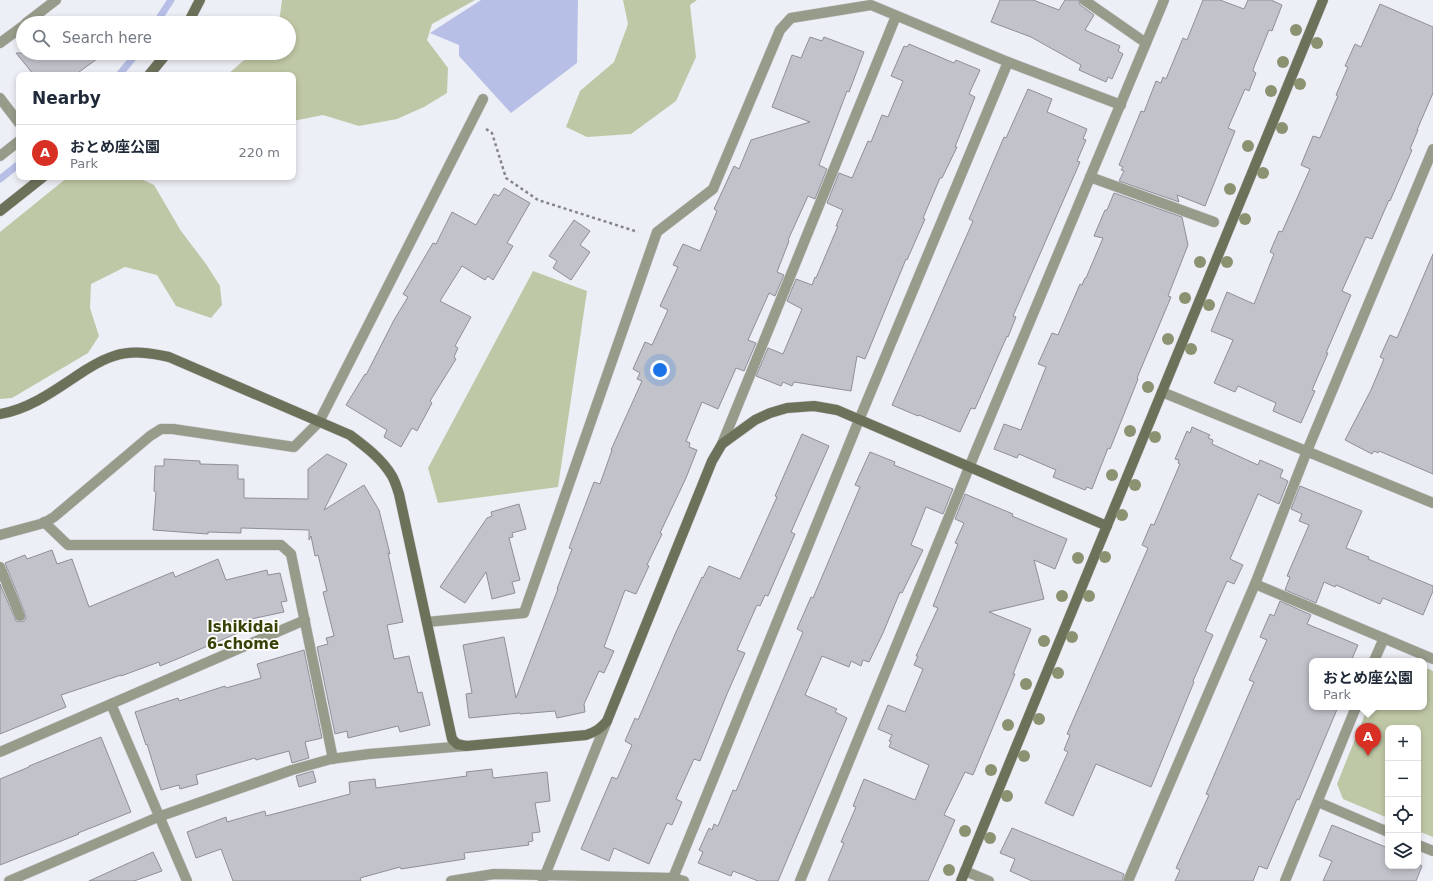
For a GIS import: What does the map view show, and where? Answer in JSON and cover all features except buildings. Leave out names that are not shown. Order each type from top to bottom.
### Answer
[{"type":"street","points":[[35,16],[56,0]]},
{"type":"street","points":[[192,16],[200,0]]},
{"type":"street","points":[[1084,0],[1146,43]]},
{"type":"street","points":[[800,881],[970,466],[1164,0]]},
{"type":"street","points":[[961,881],[1323,0]]},
{"type":"street","points":[[427,622],[524,613],[657,232],[713,189],[780,30],[791,18],[871,5],[1008,62],[1121,105]]},
{"type":"street","points":[[543,878],[712,461],[722,444],[896,16]]},
{"type":"street","points":[[0,43],[16,31]]},
{"type":"street","points":[[151,72],[161,60]]},
{"type":"street","points":[[673,878],[859,420],[1008,62]]},
{"type":"street","points":[[0,98],[16,119]]},
{"type":"street","points":[[0,535],[44,522],[54,517],[150,436],[161,429],[173,429],[294,447],[319,422],[483,99]]},
{"type":"street","points":[[0,156],[16,143]]},
{"type":"street","points":[[1128,881],[1255,584],[1307,451],[1433,150]]},
{"type":"street","points":[[1090,176],[1214,222]]},
{"type":"street","points":[[0,211],[39,180]]},
{"type":"street","points":[[0,414],[16,411],[34,403],[97,363],[114,356],[129,353],[150,353],[169,357],[350,435],[383,462],[393,477],[399,494],[452,739],[457,744],[466,746]]},
{"type":"street","points":[[1162,392],[1433,503]]},
{"type":"street","points":[[722,444],[755,420],[770,413],[787,408],[814,406],[837,410],[1107,526]]},
{"type":"street","points":[[44,522],[68,545],[281,545],[291,554],[333,759]]},
{"type":"street","points":[[0,567],[20,616]]},
{"type":"street","points":[[1255,584],[1433,659]]},
{"type":"street","points":[[0,752],[305,620]]},
{"type":"street","points":[[1375,658],[1384,638]]},
{"type":"street","points":[[111,704],[187,881]]},
{"type":"street","points":[[1285,881],[1355,710]]},
{"type":"street","points":[[9,881],[159,816],[292,770],[333,759],[369,754],[586,735],[601,728],[607,721]]},
{"type":"street","points":[[1318,802],[1385,831]]},
{"type":"street","points":[[1421,846],[1433,851]]},
{"type":"street","points":[[965,871],[989,881]]},
{"type":"street","points":[[451,881],[494,874],[543,878],[673,878],[684,881]]},
{"type":"path","points":[[492,133],[506,178],[538,200],[655,237]]},
{"type":"green space","points":[[282,0],[475,0],[432,24],[427,40],[448,68],[447,93],[424,107],[397,119],[359,126],[323,115],[296,120],[296,72],[230,72],[246,60],[296,60],[296,16],[280,16]]},
{"type":"green space","points":[[623,0],[697,0],[690,5],[696,57],[676,101],[631,134],[587,137],[566,127],[580,91],[614,62],[628,24]]},
{"type":"green space","points":[[64,180],[143,180],[154,185],[181,231],[206,264],[220,286],[222,305],[211,318],[176,306],[157,275],[125,267],[91,284],[90,308],[99,336],[88,353],[12,398],[0,399],[0,232]]},
{"type":"green space","points":[[533,271],[587,291],[558,487],[438,503],[428,468]]},
{"type":"green space","points":[[1427,668],[1433,671],[1433,837],[1421,832],[1421,725],[1385,725],[1385,817],[1343,799],[1337,784],[1367,710],[1427,710]]},
{"type":"water","points":[[481,0],[578,0],[577,63],[511,113],[459,56],[459,45],[430,33]]},
{"type":"waterway","points":[[161,16],[171,0]]},
{"type":"waterway","points":[[121,72],[131,60]]},
{"type":"waterway","points":[[0,179],[16,166]]},
{"type":"place","name":"おとめ座公園","points":[[1368,756]]},
{"type":"district","name":"Ishikidai 6-chome","points":[[243,636]]}]
